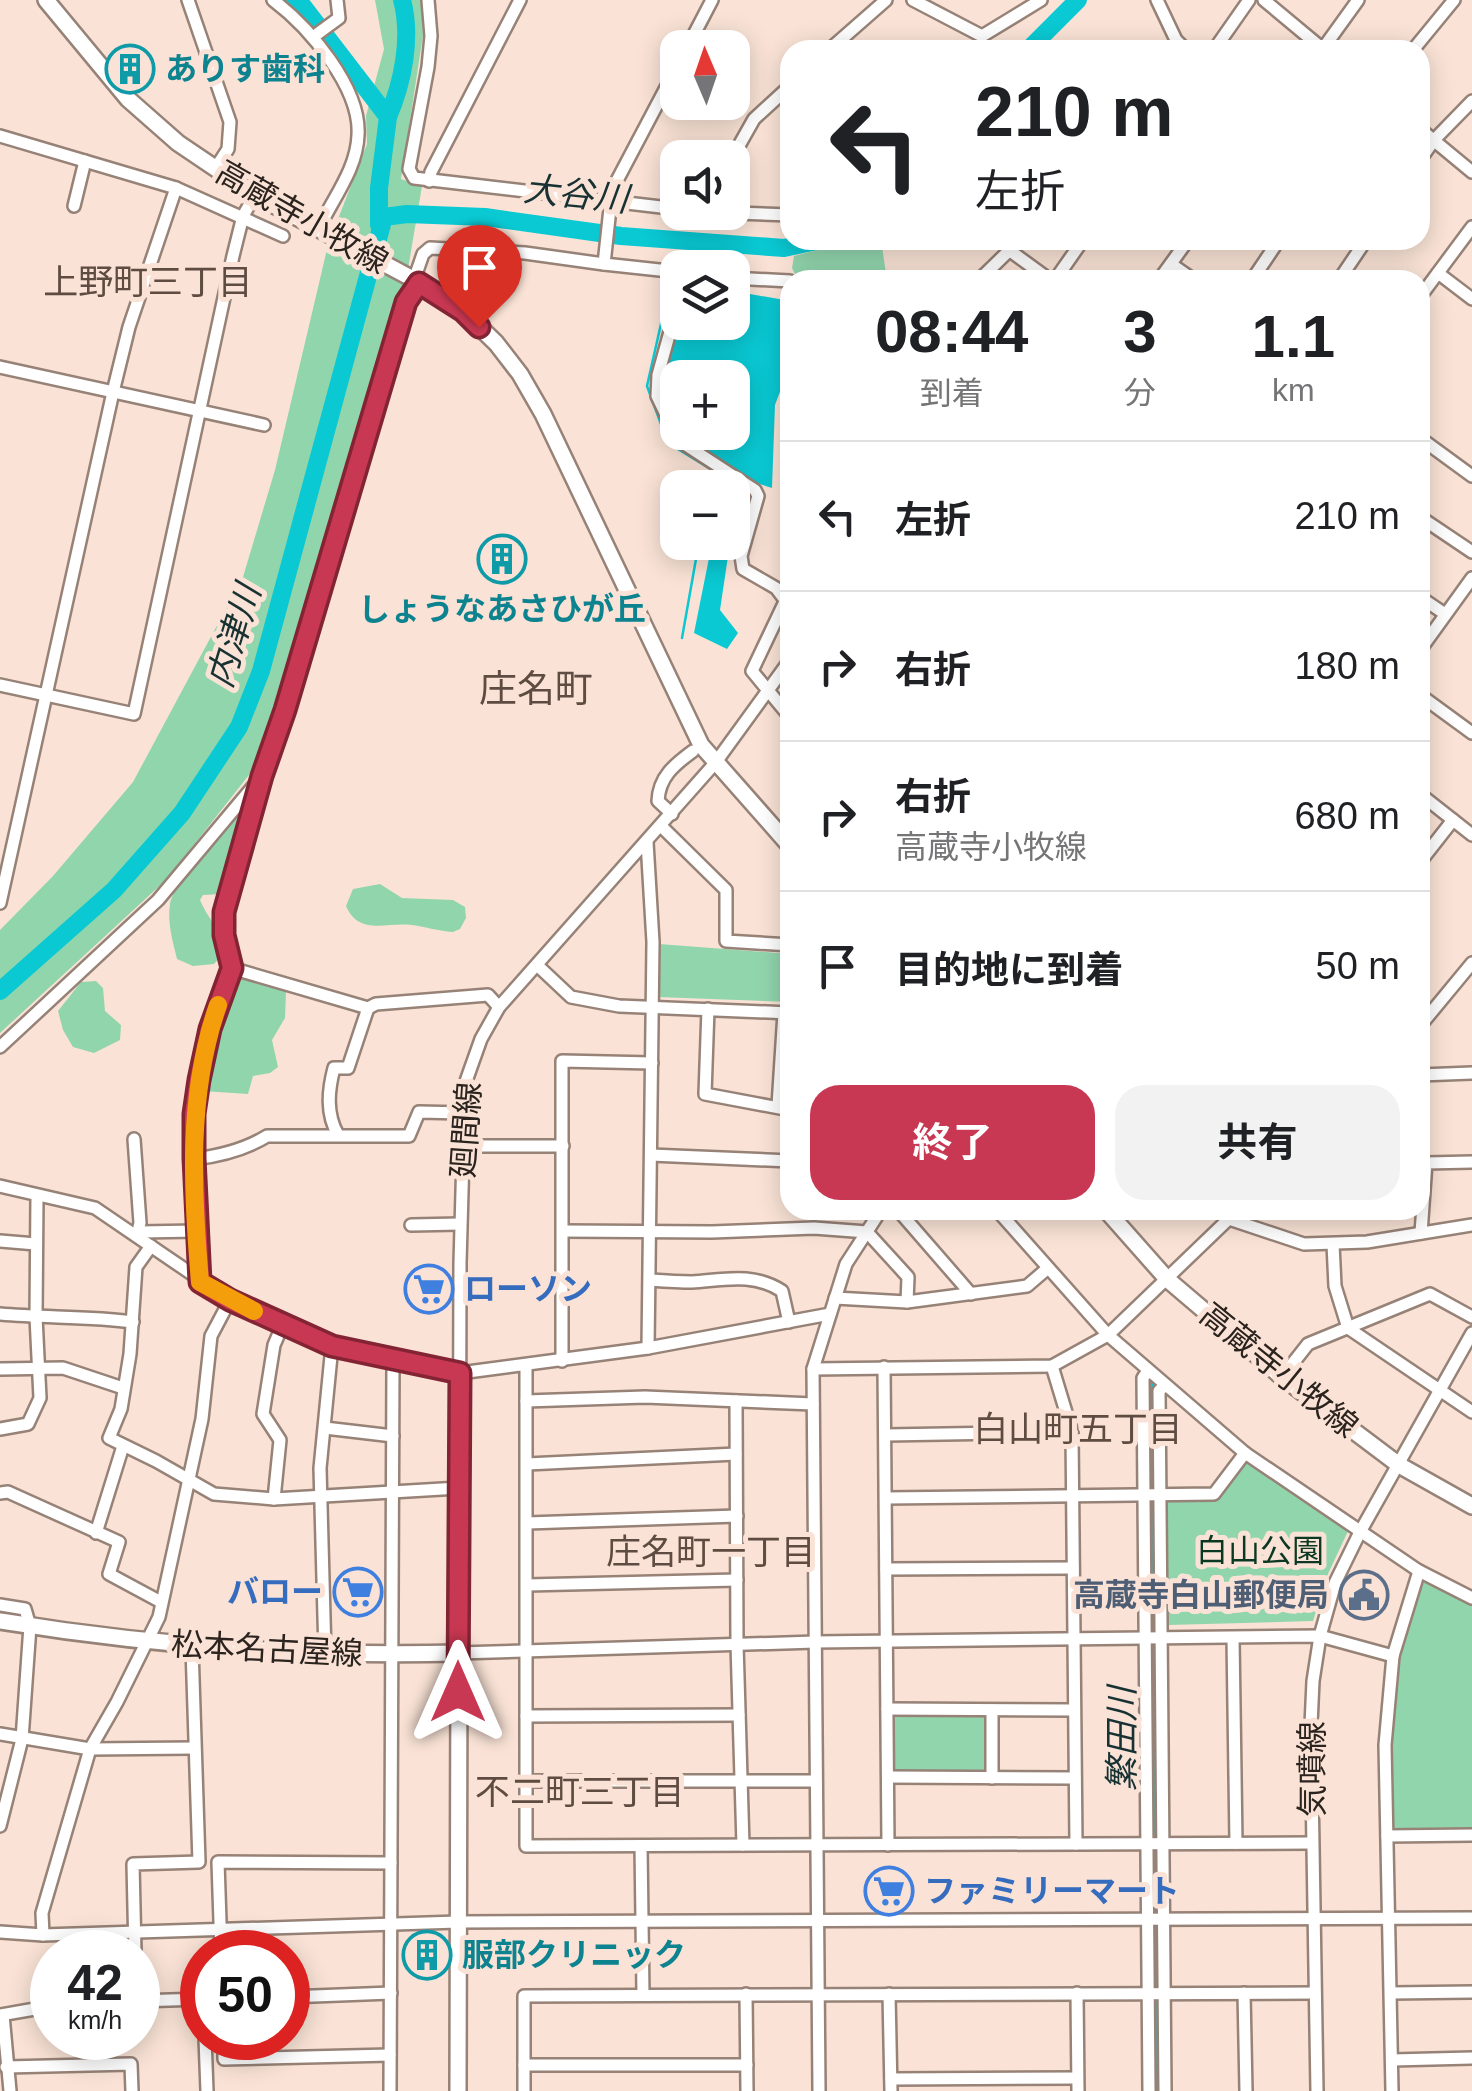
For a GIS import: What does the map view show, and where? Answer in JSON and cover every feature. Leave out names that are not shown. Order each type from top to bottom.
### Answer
[{"type":"main road","name":"高蔵寺小牧線","points":[[46,0],[151,122],[255,195],[414,280],[463,311],[496,342],[543,414],[701,746],[780,835]]},
{"type":"main road","name":"高蔵寺小牧線","points":[[1115,1220],[1167,1279],[1282,1377],[1399,1465],[1472,1506]]},
{"type":"main road","name":"松本名古屋線","points":[[0,1621],[192,1648],[325,1654],[458,1653]]},
{"type":"main road","points":[[458,1653],[458,2091]]},
{"type":"street","points":[[188,0],[230,122],[228,149],[215,169]]},
{"type":"street","points":[[273,0],[319,33],[356,111],[358,136],[352,162],[322,229]]},
{"type":"street","points":[[319,33],[339,18],[338,0]]},
{"type":"street","points":[[428,0],[430,52],[409,169],[414,178],[660,208]]},
{"type":"street","points":[[430,182],[431,172],[520,0]]},
{"type":"street","points":[[696,30],[712,0]]},
{"type":"street","points":[[841,40],[886,0]]},
{"type":"street","points":[[914,0],[982,36],[1040,0]]},
{"type":"street","points":[[1157,0],[1176,40]]},
{"type":"street","points":[[1221,40],[1249,0]]},
{"type":"street","points":[[1264,0],[1311,40]]},
{"type":"street","points":[[1330,40],[1358,0]]},
{"type":"street","points":[[1422,40],[1454,0]]},
{"type":"street","points":[[742,140],[754,119],[780,95]]},
{"type":"street","points":[[604,264],[612,190],[660,100]]},
{"type":"street","points":[[1430,146],[1472,100]]},
{"type":"street","points":[[0,136],[176,188],[282,236]]},
{"type":"street","points":[[1430,137],[1472,172]]},
{"type":"street","points":[[74,206],[85,161]]},
{"type":"street","points":[[0,902],[112,392],[129,326],[176,188]]},
{"type":"street","points":[[0,685],[134,714],[243,216],[255,195]]},
{"type":"street","points":[[750,214],[780,215]]},
{"type":"street","points":[[1430,284],[1472,226]]},
{"type":"street","points":[[200,1282],[194,1114],[210,1029],[232,968],[223,922],[262,776],[285,710],[386,363],[424,254],[430,248],[498,250],[660,270]]},
{"type":"street","points":[[990,270],[1010,250],[1039,270]]},
{"type":"street","points":[[1166,270],[1181,250]]},
{"type":"street","points":[[1171,264],[1180,270]]},
{"type":"street","points":[[1438,273],[1472,299]]},
{"type":"street","points":[[750,279],[780,281]]},
{"type":"street","points":[[668,340],[657,396],[678,440],[755,490],[758,496],[742,556],[743,569],[780,591]]},
{"type":"street","points":[[0,367],[264,425]]},
{"type":"street","points":[[1430,445],[1472,476]]},
{"type":"street","points":[[1430,524],[1472,552]]},
{"type":"street","points":[[1430,636],[1472,578]]},
{"type":"street","points":[[1430,604],[1446,614]]},
{"type":"street","points":[[780,613],[752,672],[780,705]]},
{"type":"street","name":"廻間線","points":[[458,1653],[460,1224],[465,1084],[472,1061],[499,1007],[716,762],[780,675]]},
{"type":"street","points":[[1430,701],[1470,727]]},
{"type":"street","points":[[672,814],[658,801],[658,794],[671,768],[693,751]]},
{"type":"street","points":[[0,1047],[158,900],[262,776]]},
{"type":"street","points":[[1430,802],[1472,834]]},
{"type":"street","points":[[1430,849],[1452,820]]},
{"type":"street","points":[[661,826],[726,890],[726,941],[780,944]]},
{"type":"street","points":[[646,842],[653,1007],[648,1348]]},
{"type":"street","points":[[1430,1014],[1472,963]]},
{"type":"street","points":[[537,965],[571,997],[619,1006],[780,1013]]},
{"type":"street","points":[[232,968],[368,1008],[376,1004],[488,995],[499,1007]]},
{"type":"street","points":[[338,1135],[332,1124],[330,1082],[334,1068],[348,1068],[368,1008]]},
{"type":"street","points":[[708,1010],[705,1094],[780,1107]]},
{"type":"street","points":[[562,1361],[562,1062],[652,1063]]},
{"type":"street","points":[[1430,1075],[1472,1073]]},
{"type":"street","points":[[194,1158],[250,1147],[267,1136],[409,1136],[419,1112],[464,1113]]},
{"type":"street","points":[[134,1138],[138,1234]]},
{"type":"street","points":[[462,1146],[563,1146]]},
{"type":"street","points":[[651,1154],[780,1160]]},
{"type":"street","points":[[1430,1163],[1472,1162]]},
{"type":"street","points":[[0,1186],[95,1208],[230,1300],[332,1346],[460,1373],[648,1348],[830,1314]]},
{"type":"street","points":[[0,1429],[28,1424],[40,1398],[37,1196]]},
{"type":"street","points":[[819,2091],[813,1368],[846,1264],[875,1220]]},
{"type":"street","points":[[907,1220],[971,1294]]},
{"type":"street","points":[[1006,1220],[1108,1335],[1245,1453],[1419,1571],[1472,1598]]},
{"type":"street","points":[[813,1368],[1052,1366],[1108,1335],[1228,1220]]},
{"type":"street","points":[[1248,1220],[1304,1244],[1472,1226]]},
{"type":"street","points":[[1421,1233],[1422,1220]]},
{"type":"street","points":[[411,1226],[460,1224]]},
{"type":"street","points":[[564,1231],[814,1228],[867,1232],[908,1277],[907,1302]]},
{"type":"street","points":[[138,1234],[197,1231]]},
{"type":"street","points":[[0,1241],[36,1244]]},
{"type":"street","points":[[1332,1244],[1335,1286],[1348,1328],[1472,1412]]},
{"type":"street","points":[[151,1246],[136,1267],[133,1322],[120,1409],[109,1438],[214,1494],[274,1499],[459,1488]]},
{"type":"street","points":[[836,1298],[907,1302],[971,1294],[1027,1286],[1048,1268]]},
{"type":"street","points":[[650,1280],[688,1282],[731,1276],[774,1286],[782,1291],[789,1322]]},
{"type":"street","points":[[1282,1377],[1308,1344],[1430,1294],[1472,1317]]},
{"type":"street","points":[[43,1930],[42,1913],[90,1748],[159,1618],[202,1420],[211,1336],[230,1300]]},
{"type":"street","points":[[0,1314],[133,1322]]},
{"type":"street","points":[[274,1499],[280,1440],[263,1414],[274,1345],[282,1324]]},
{"type":"street","name":"気噴線","points":[[1317,2091],[1310,1725],[1320,1636],[1335,1583],[1360,1532],[1472,1332]]},
{"type":"street","points":[[325,1654],[320,1468],[332,1346]]},
{"type":"street","points":[[390,2091],[393,1360]]},
{"type":"street","points":[[526,1366],[526,1846],[1312,1844]]},
{"type":"street","points":[[1052,1366],[1072,1432],[1076,1844]]},
{"type":"street","points":[[884,1367],[888,1845]]},
{"type":"street","points":[[0,1369],[64,1368],[123,1388]]},
{"type":"street","points":[[1147,1372],[1142,1378],[1149,2091]]},
{"type":"street","points":[[1164,1386],[1159,1392],[1166,2091]]},
{"type":"street","points":[[526,1401],[645,1397],[813,1404]]},
{"type":"street","points":[[736,1401],[743,1846]]},
{"type":"street","points":[[324,1428],[393,1436]]},
{"type":"street","points":[[886,1434],[1072,1432]]},
{"type":"street","points":[[96,1533],[123,1446]]},
{"type":"street","points":[[886,1498],[1214,1494],[1245,1453]]},
{"type":"street","points":[[526,1464],[736,1454]]},
{"type":"street","points":[[0,1492],[8,1492],[118,1542],[109,1574],[162,1602]]},
{"type":"street","points":[[527,1523],[736,1516]]},
{"type":"street","points":[[886,1570],[1073,1568]]},
{"type":"street","points":[[1392,2091],[1385,1745],[1392,1656],[1419,1571]]},
{"type":"street","points":[[526,1585],[737,1580]]},
{"type":"street","points":[[0,1605],[25,1609],[30,1626],[22,1739],[0,1826]]},
{"type":"street","points":[[458,1653],[815,1642],[1320,1636],[1392,1656]]},
{"type":"street","points":[[1234,1638],[1236,1843]]},
{"type":"street","points":[[134,1930],[132,1864],[199,1862],[192,1648]]},
{"type":"street","points":[[887,1710],[1074,1710]]},
{"type":"street","points":[[992,1710],[992,1778]]},
{"type":"street","points":[[526,1716],[740,1716]]},
{"type":"street","points":[[0,1734],[90,1748],[194,1748]]},
{"type":"street","points":[[888,1777],[1075,1778]]},
{"type":"street","points":[[526,1781],[816,1781]]},
{"type":"street","points":[[1387,1836],[1472,1835]]},
{"type":"street","points":[[641,1846],[643,1995]]},
{"type":"street","points":[[219,1929],[218,1862],[391,1862]]},
{"type":"street","points":[[160,1932],[458,1922],[1472,1918]]},
{"type":"street","points":[[0,1932],[30,1934]]},
{"type":"street","points":[[1391,1993],[1472,1992]]},
{"type":"street","points":[[310,1996],[390,1993]]},
{"type":"street","points":[[1244,1993],[1246,2091]]},
{"type":"street","points":[[524,2091],[524,1996],[1315,1993]]},
{"type":"street","points":[[746,1994],[747,2091]]},
{"type":"street","points":[[889,1994],[891,2085],[1078,2085],[1077,1994]]},
{"type":"street","points":[[10,2091],[1,2015],[30,2010]]},
{"type":"street","points":[[310,2057],[390,2055]]},
{"type":"street","points":[[1392,2060],[1472,2058]]},
{"type":"street","points":[[206,2060],[207,2091]]},
{"type":"street","points":[[6,2067],[131,2064],[132,2091]]},
{"type":"street","points":[[524,2066],[747,2065]]},
{"type":"green space","points":[[375,0],[421,0],[423,35],[401,179],[422,186],[405,287],[279,708],[256,766],[167,879],[0,1033],[0,930],[53,876],[133,782],[243,577],[275,470],[328,245],[367,144],[366,116],[384,49]]},
{"type":"green space","points":[[817,250],[882,250],[886,270],[793,270],[794,256]]},
{"type":"green space","points":[[244,812],[247,817],[223,894],[203,895],[200,900],[217,931],[221,956],[214,964],[193,966],[177,959],[170,904],[190,868]]},
{"type":"green space","points":[[380,884],[402,898],[453,900],[465,907],[466,918],[460,929],[453,932],[412,925],[374,926],[358,921],[346,906],[353,889]]},
{"type":"green space","points":[[659,944],[780,953],[780,1002],[658,997]]},
{"type":"green space","points":[[234,975],[286,991],[285,1018],[272,1040],[278,1067],[253,1076],[248,1094],[203,1091],[213,1032]]},
{"type":"green space","points":[[96,981],[103,988],[105,1011],[121,1025],[120,1040],[94,1053],[73,1047],[58,1011],[81,982]]},
{"type":"green space","name":"白山公園","points":[[1247,1457],[1349,1529],[1327,1576],[1313,1621],[1168,1625],[1167,1497],[1217,1496]]},
{"type":"green space","points":[[1425,1582],[1472,1606],[1472,1831],[1394,1828],[1392,1745],[1400,1658],[1421,1584]]},
{"type":"green space","points":[[895,1715],[985,1715],[989,1770],[985,1774],[896,1774],[892,1770]]},
{"type":"water","points":[[750,294],[780,299],[780,392],[775,405],[772,488],[750,479],[750,470],[732,470],[699,450],[750,450],[750,360],[668,360],[674,340],[750,340]]},
{"type":"water","points":[[709,560],[727,560],[720,610],[738,633],[727,649],[694,633]]},
{"type":"waterway","points":[[291,0],[302,5],[388,117],[379,188],[379,225]]},
{"type":"waterway","name":"内津川","points":[[388,117],[404,59],[406,29],[402,0]]},
{"type":"waterway","name":"大谷川","points":[[1038,40],[1078,0]]},
{"type":"waterway","name":"内津川","points":[[0,991],[114,890],[182,813],[239,727],[261,671],[384,217],[485,217],[621,236],[780,248]]},
{"type":"waterway","points":[[660,328],[647,386],[668,443],[712,470]]},
{"type":"waterway","points":[[682,638],[696,560]]},
{"type":"waterway","name":"繁田川","points":[[1152,1386],[1157,2091]]},
{"type":"slow traffic","points":[[218,1005],[194,1114],[200,1282],[254,1311]]},
{"type":"place","name":"ありす歯科","points":[[130,69]]},
{"type":"place","name":"しょうなあさひが丘","points":[[502,559]]},
{"type":"place","name":"ローソン","points":[[429,1289]]},
{"type":"place","name":"バロー","points":[[358,1592]]},
{"type":"place","name":"高蔵寺白山郵便局","points":[[1364,1595]]},
{"type":"place","name":"ファミリーマート","points":[[889,1891]]},
{"type":"place","name":"服部クリニック","points":[[427,1955]]},
{"type":"district","name":"上野町三丁目","points":[[148,282]]},
{"type":"district","name":"庄名町","points":[[536,689]]},
{"type":"district","name":"白山町五丁目","points":[[1078,1429]]},
{"type":"district","name":"庄名町一丁目","points":[[711,1552]]},
{"type":"district","name":"不二町三丁目","points":[[580,1792]]},
{"type":"route","points":[[458,1692],[460,1373],[332,1346],[230,1300],[200,1282],[194,1114],[210,1029],[232,968],[224,935],[224,912],[406,302],[419,283],[463,311],[479,327]]}]
